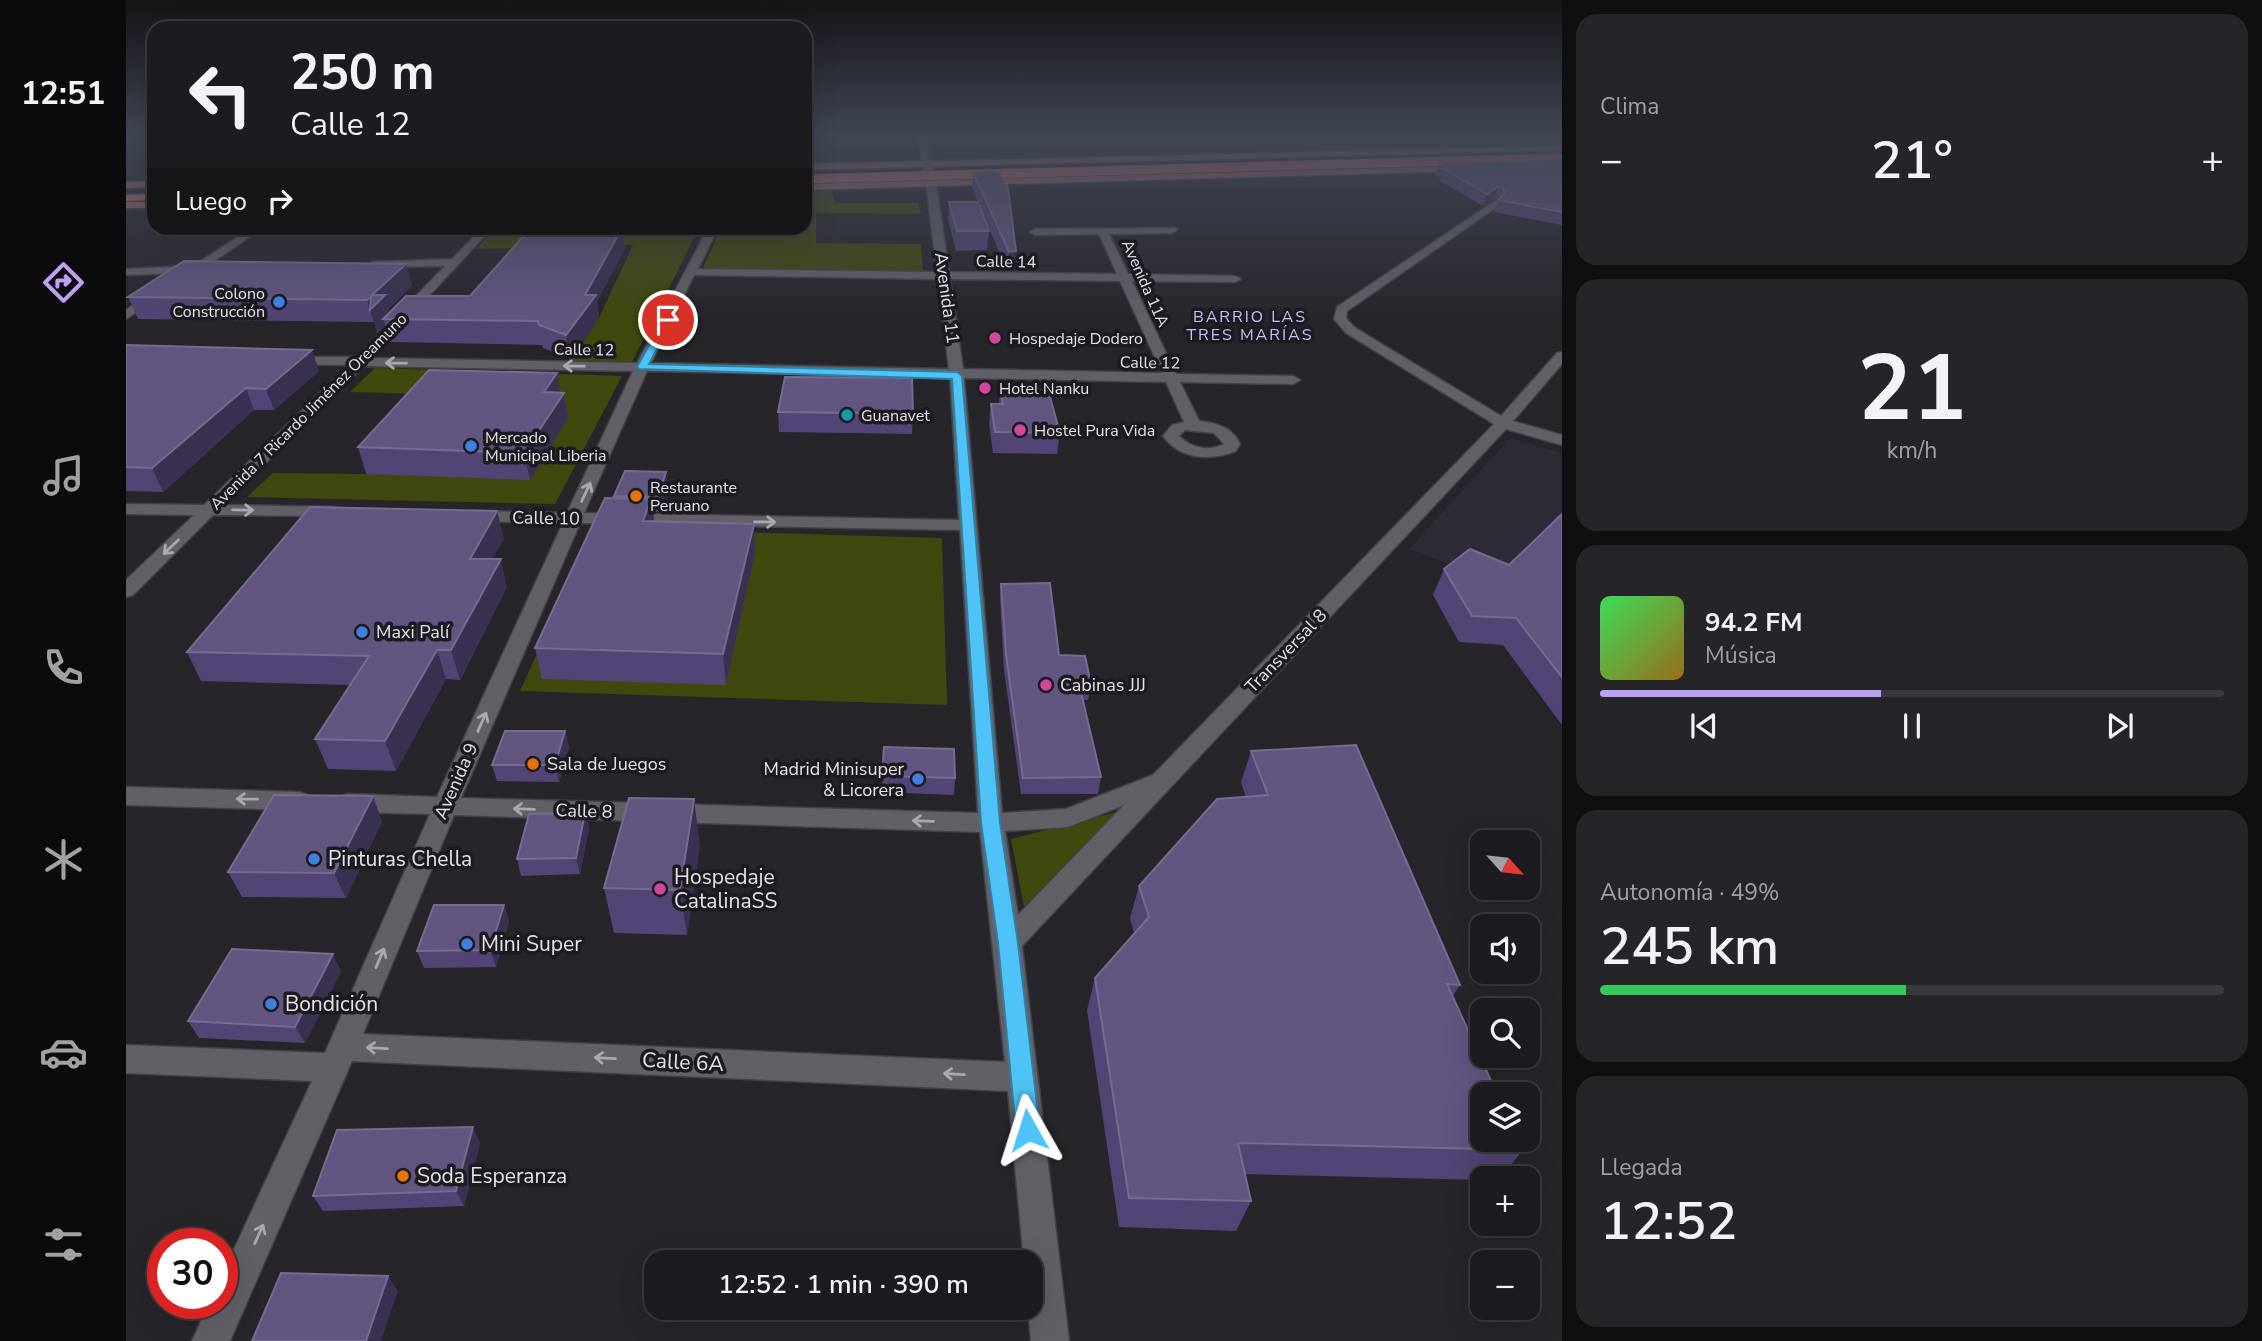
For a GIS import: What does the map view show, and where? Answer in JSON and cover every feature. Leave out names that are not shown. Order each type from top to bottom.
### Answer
[{"type":"highway","points":[[126,198],[147,197]]},
{"type":"main road","points":[[126,205],[147,205]]},
{"type":"street","name":"Avenida 11","points":[[933,197],[957,376],[991,823],[1008,943],[1050,1341]]},
{"type":"street","points":[[1495,204],[1341,310],[1340,319],[1350,330],[1503,424],[1562,440]]},
{"type":"street","points":[[1035,232],[1172,230]]},
{"type":"street","name":"Avenida 11A","points":[[1103,232],[1193,425]]},
{"type":"street","points":[[126,315],[248,235]]},
{"type":"street","name":"Avenida 7 Ricardo Jiménez Oreamuno","points":[[126,591],[360,362],[480,235]]},
{"type":"street","name":"Avenida 9","points":[[211,1341],[573,519],[642,367],[710,235]]},
{"type":"street","points":[[362,265],[454,262]]},
{"type":"street","points":[[126,271],[220,269]]},
{"type":"street","name":"Calle 14","points":[[693,272],[1235,279]]},
{"type":"street","name":"Transversal 8","points":[[1008,943],[1503,424],[1562,356]]},
{"type":"street","name":"Calle 12","points":[[277,360],[957,376],[1293,380]]},
{"type":"street","points":[[126,509],[356,513]]},
{"type":"street","name":"Calle 10","points":[[451,515],[967,525]]},
{"type":"street","name":"Calle 8","points":[[126,796],[991,823],[1068,818],[1161,781]]},
{"type":"street","name":"Calle 6A","points":[[126,1059],[338,1057],[1023,1077]]},
{"type":"shaded area","points":[[1510,438],[1562,453],[1562,606],[1409,549]]},
{"type":"green space","points":[[812,197],[833,197],[835,203],[918,203],[921,214],[816,213],[816,243],[921,244],[923,273],[702,270],[718,235],[812,235]]},
{"type":"green space","points":[[489,235],[696,235],[632,362],[570,362],[599,318],[633,245],[476,249]]},
{"type":"green space","points":[[375,368],[622,376],[555,504],[247,497],[273,473],[366,474],[561,398],[350,392]]},
{"type":"green space","points":[[594,528],[942,538],[947,705],[520,691]]},
{"type":"green space","points":[[1117,812],[1024,907],[1011,839]]},
{"type":"building","points":[[984,197],[1009,197],[1016,251],[1009,252]]},
{"type":"building","points":[[1502,197],[1562,197],[1562,212],[1498,200]]},
{"type":"building","points":[[949,202],[978,202],[989,231],[957,231]]},
{"type":"building","points":[[525,235],[618,235],[585,295],[596,295],[566,335],[539,325],[538,321],[383,319],[406,296],[470,296]]},
{"type":"building","points":[[184,261],[406,264],[372,295],[385,295],[370,310],[371,297],[367,300],[128,297]]},
{"type":"building","points":[[126,345],[312,350],[266,389],[246,388],[152,468],[126,467]]},
{"type":"building","points":[[429,370],[557,373],[544,392],[564,393],[524,453],[358,447]]},
{"type":"building","points":[[785,377],[912,378],[913,414],[778,412]]},
{"type":"building","points":[[1000,390],[1048,390],[1060,433],[995,432],[991,404],[1003,404]]},
{"type":"building","points":[[625,471],[666,472],[658,497],[614,496]]},
{"type":"building","points":[[605,498],[651,499],[643,521],[754,524],[723,654],[535,648]]},
{"type":"building","name":"Maxi Palí","points":[[310,507],[497,511],[470,559],[501,559],[451,650],[437,650],[385,741],[315,739],[369,656],[187,652]]},
{"type":"building","points":[[1562,514],[1562,677],[1516,618],[1472,616],[1444,569],[1470,549],[1509,565]]},
{"type":"building","points":[[1050,583],[1059,655],[1085,656],[1091,684],[1079,684],[1101,777],[1023,778],[1006,654],[1001,584]]},
{"type":"building","points":[[505,731],[565,731],[555,765],[492,765]]},
{"type":"building","points":[[1356,745],[1460,985],[1447,984],[1470,1035],[1470,1068],[1485,1068],[1492,1082],[1470,1082],[1470,1149],[1238,1143],[1251,1201],[1129,1198],[1095,978],[1149,917],[1139,886],[1217,799],[1268,795],[1251,751]]},
{"type":"building","points":[[884,747],[954,749],[955,778],[882,776]]},
{"type":"building","points":[[274,795],[373,796],[334,873],[228,872]]},
{"type":"building","points":[[629,798],[694,799],[680,890],[604,888]]},
{"type":"building","points":[[585,813],[576,858],[517,859],[529,814]]},
{"type":"building","points":[[434,905],[504,905],[490,950],[417,951]]},
{"type":"building","name":"Bondición","points":[[232,949],[333,954],[295,1027],[188,1021]]},
{"type":"building","name":"Soda Esperanza","points":[[473,1127],[456,1191],[313,1196],[337,1130]]},
{"type":"building","points":[[281,1273],[388,1276],[366,1341],[252,1341]]},
{"type":"place","name":"Colono Construcción","points":[[279,302]]},
{"type":"place","name":"Hospedaje Dodero","points":[[995,338]]},
{"type":"place","name":"Hotel Nanku","points":[[985,388]]},
{"type":"place","name":"Guanavet","points":[[847,415]]},
{"type":"place","name":"Hostel Pura Vida","points":[[1020,430]]},
{"type":"place","name":"Mercado Municipal Liberia","points":[[471,446]]},
{"type":"place","name":"Restaurante Peruano","points":[[636,496]]},
{"type":"place","name":"Maxi Palí","points":[[362,632]]},
{"type":"place","name":"Cabinas JJJ","points":[[1046,685]]},
{"type":"place","name":"Sala de Juegos","points":[[533,764]]},
{"type":"place","name":"Madrid Minisuper & Licorera","points":[[918,779]]},
{"type":"place","name":"Pinturas Chella","points":[[314,859]]},
{"type":"place","name":"Hospedaje CatalinaSS","points":[[660,889]]},
{"type":"place","name":"Mini Super","points":[[467,944]]},
{"type":"place","name":"Bondición","points":[[271,1004]]},
{"type":"place","name":"Soda Esperanza","points":[[403,1176]]},
{"type":"district","name":"BARRIO LAS TRES MARÍAS","points":[[1250,325]]},
{"type":"route","points":[[668,320],[642,367],[957,376],[991,823],[1008,943],[1028,1130]]}]
